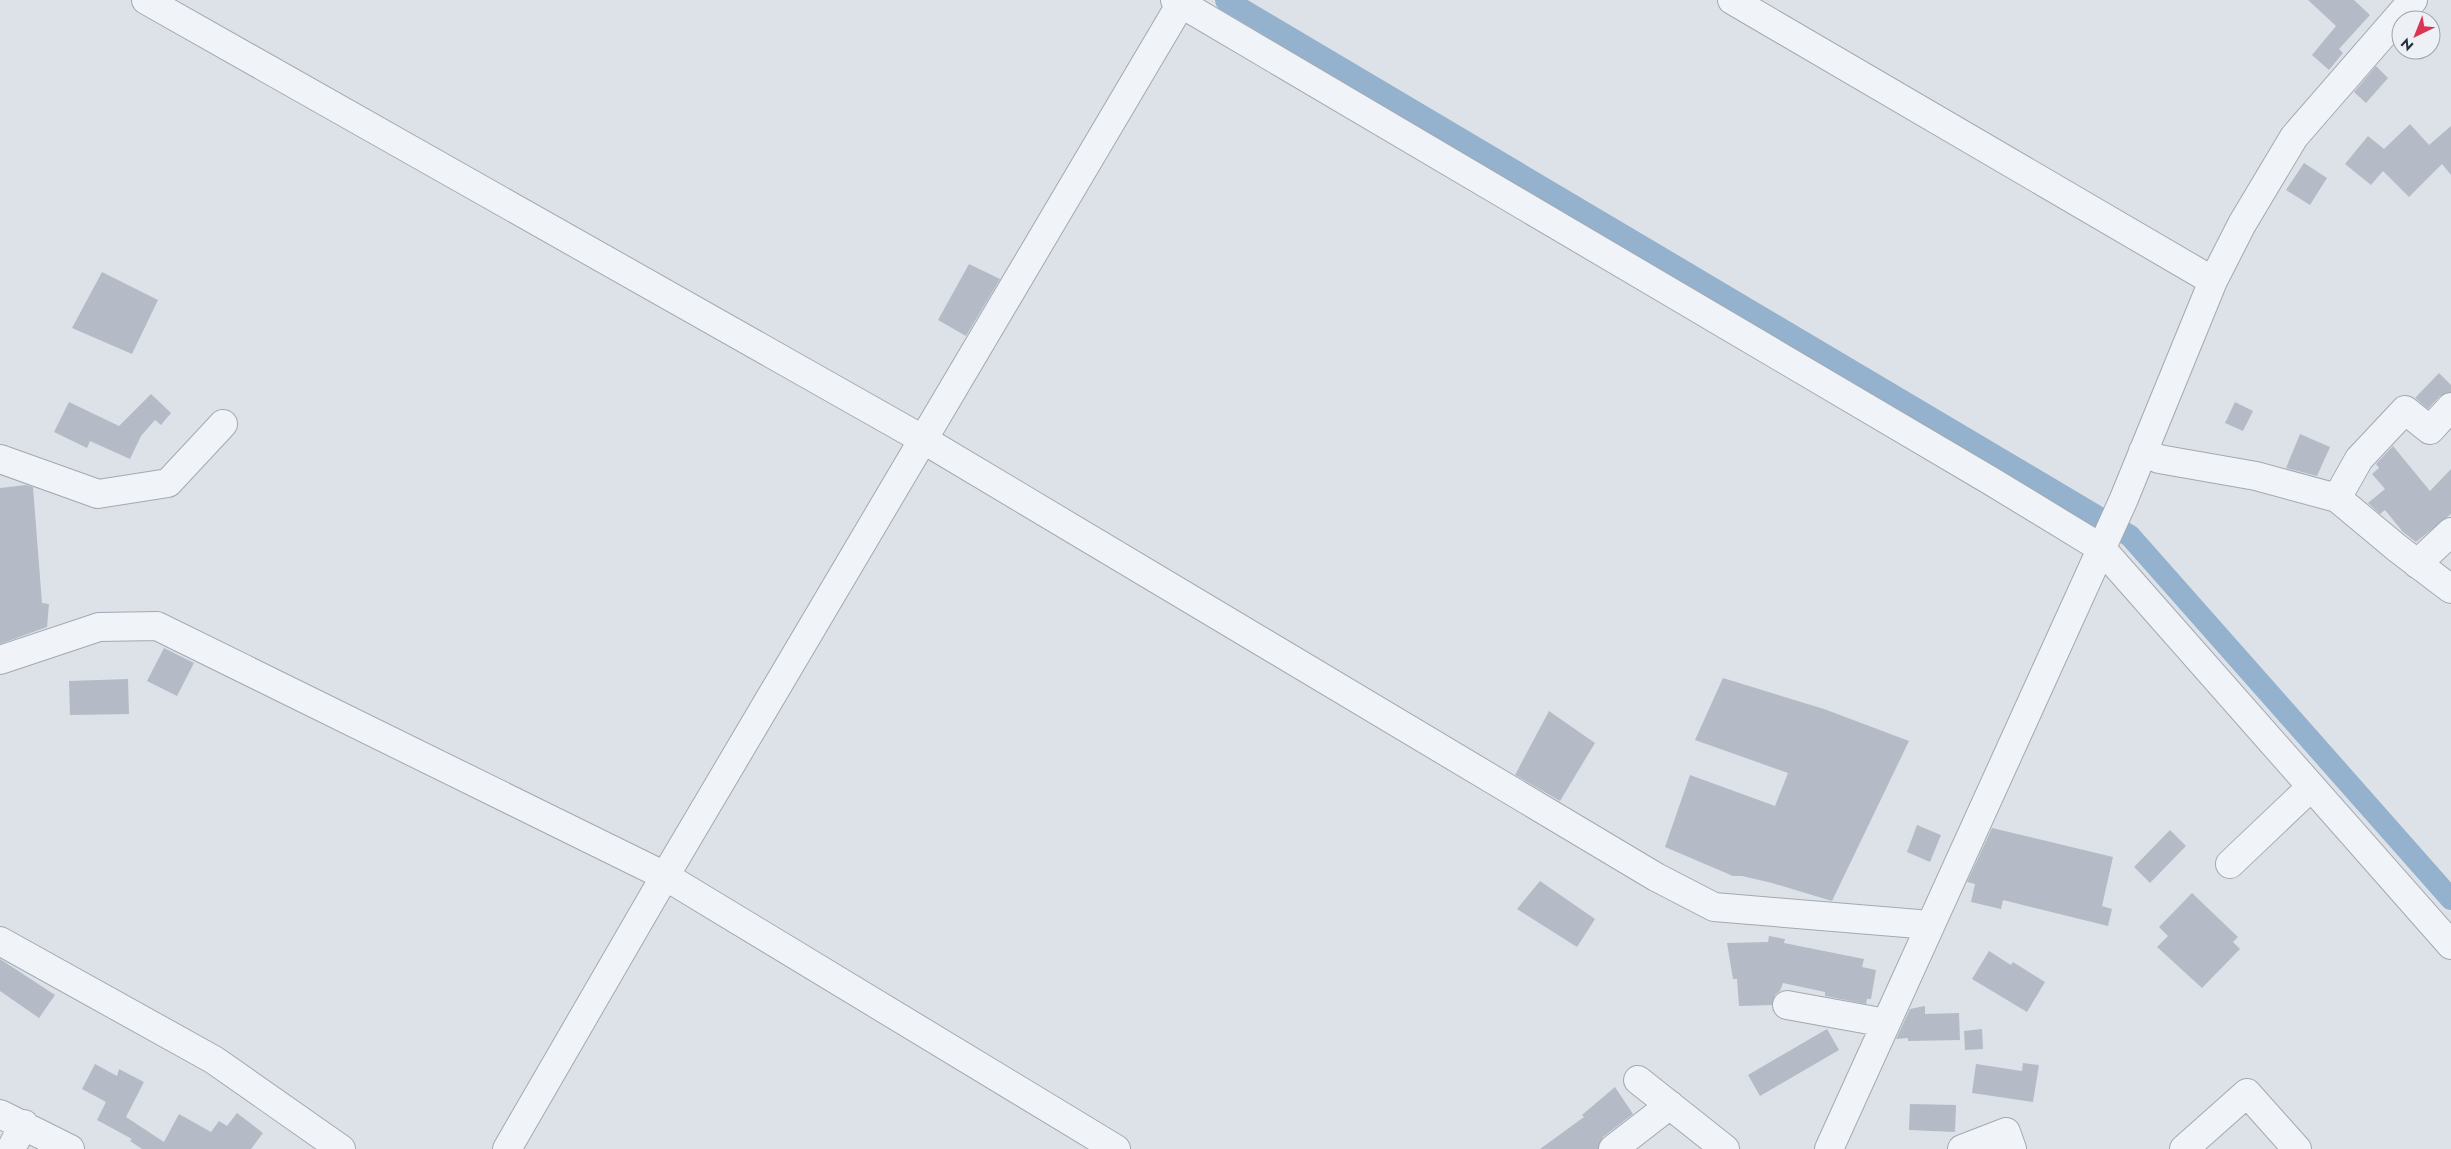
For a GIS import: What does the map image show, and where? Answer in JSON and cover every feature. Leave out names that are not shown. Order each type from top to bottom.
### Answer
[{"type":"street","points":[[146,0],[924,440],[1656,878],[1714,907],[1930,925]]},
{"type":"street","points":[[1732,0],[2213,282]]},
{"type":"street","points":[[1829,1149],[2123,501],[2213,282],[2242,224],[2294,137],[2413,0]]},
{"type":"street","points":[[507,1149],[1180,1],[2102,545],[2451,945]]},
{"type":"street","points":[[2337,498],[2359,459],[2405,410],[2430,430],[2451,407]]},
{"type":"street","points":[[0,459],[98,494],[168,483],[223,424]]},
{"type":"street","points":[[2143,451],[2159,459],[2256,476],[2337,498],[2417,564],[2451,589]]},
{"type":"street","points":[[2417,564],[2451,532]]},
{"type":"street","points":[[0,660],[99,627],[157,626],[666,876],[1116,1149]]},
{"type":"street","points":[[2230,864],[2312,787]]},
{"type":"street","points":[[0,941],[214,1060],[341,1149]]},
{"type":"street","points":[[1787,1005],[1886,1023]]},
{"type":"street","points":[[1638,1080],[1670,1105],[1710,1145]]},
{"type":"street","points":[[2184,1149],[2247,1093],[2297,1149]]},
{"type":"street","points":[[1612,1149],[1670,1105]]},
{"type":"street","points":[[12,1149],[12,1119],[70,1149]]},
{"type":"street","points":[[1962,1149],[2006,1132],[2012,1149]]},
{"type":"building","points":[[2308,0],[2354,0],[2370,15],[2339,49],[2343,53],[2329,70],[2312,55],[2336,26]]},
{"type":"building","points":[[2376,66],[2388,78],[2366,103],[2354,92]]},
{"type":"building","points":[[2410,124],[2429,145],[2451,126],[2451,175],[2442,164],[2409,197],[2383,171],[2371,185],[2345,164],[2368,136],[2384,149]]},
{"type":"building","points":[[2304,163],[2327,178],[2310,205],[2286,190]]},
{"type":"building","points":[[969,264],[1000,279],[966,336],[938,320]]},
{"type":"building","points":[[102,272],[158,300],[132,354],[72,328]]},
{"type":"building","points":[[2439,373],[2451,385],[2451,392],[2440,396],[2428,409],[2415,398]]},
{"type":"building","points":[[151,394],[171,413],[161,425],[155,420],[141,436],[130,459],[90,441],[87,448],[54,432],[69,402],[119,426]]},
{"type":"building","points":[[2235,402],[2253,411],[2243,431],[2225,423]]},
{"type":"building","points":[[2300,434],[2330,447],[2317,476],[2286,468]]},
{"type":"building","points":[[2393,446],[2430,491],[2451,469],[2451,514],[2416,542],[2403,532],[2385,510],[2380,514],[2368,503],[2385,489],[2372,474],[2379,468],[2376,464]]},
{"type":"building","points":[[26,485],[33,487],[42,603],[49,604],[47,627],[0,644],[0,488]]},
{"type":"building","points":[[164,648],[194,663],[177,696],[147,681]]},
{"type":"building","points":[[1723,678],[1824,709],[1909,741],[1832,901],[1772,883],[1742,876],[1733,876],[1665,847],[1690,775],[1775,806],[1788,773],[1695,740]]},
{"type":"building","points":[[128,679],[129,714],[70,715],[69,681]]},
{"type":"building","points":[[1549,711],[1595,743],[1560,801],[1515,775]]},
{"type":"building","points":[[1917,825],[1941,835],[1930,862],[1907,852]]},
{"type":"building","points":[[1992,828],[2113,857],[2102,906],[2112,909],[2108,926],[2003,900],[2001,909],[1971,902],[1975,884],[1967,882]]},
{"type":"building","points":[[2170,830],[2186,846],[2150,883],[2134,867]]},
{"type":"building","points":[[1540,881],[1595,919],[1577,947],[1517,909]]},
{"type":"building","points":[[2192,893],[2238,937],[2233,942],[2240,949],[2202,988],[2157,947],[2168,936],[2159,927]]},
{"type":"building","points":[[1769,936],[1785,939],[1784,943],[1864,959],[1862,967],[1876,970],[1871,999],[1867,999],[1866,1004],[1825,996],[1825,992],[1783,983],[1780,991],[1775,995],[1772,1005],[1739,1006],[1737,979],[1733,979],[1727,943],[1768,942]]},
{"type":"building","points":[[1989,951],[2011,965],[2013,962],[2045,982],[2027,1012],[1972,979]]},
{"type":"building","points":[[0,959],[55,995],[39,1018],[0,991]]},
{"type":"building","points":[[1925,1006],[1925,1014],[1959,1013],[1960,1040],[1908,1041],[1908,1038],[1896,1039],[1910,1009]]},
{"type":"building","points":[[1827,1029],[1839,1050],[1760,1096],[1748,1075]]},
{"type":"building","points":[[1982,1029],[1983,1049],[1965,1050],[1964,1031]]},
{"type":"building","points":[[2023,1063],[2039,1065],[2033,1102],[1972,1093],[1976,1064],[2022,1071]]},
{"type":"building","points":[[95,1064],[117,1076],[119,1069],[144,1082],[126,1117],[164,1142],[179,1114],[211,1132],[219,1121],[227,1126],[237,1113],[263,1133],[251,1149],[142,1149],[130,1141],[132,1139],[97,1120],[106,1102],[82,1089]]},
{"type":"building","points":[[1615,1087],[1633,1114],[1603,1137],[1598,1149],[1540,1149],[1584,1117],[1582,1115]]},
{"type":"building","points":[[1910,1104],[1956,1105],[1955,1132],[1909,1130]]},
{"type":"waterway","points":[[1226,0],[2130,536],[2451,899]]}]
